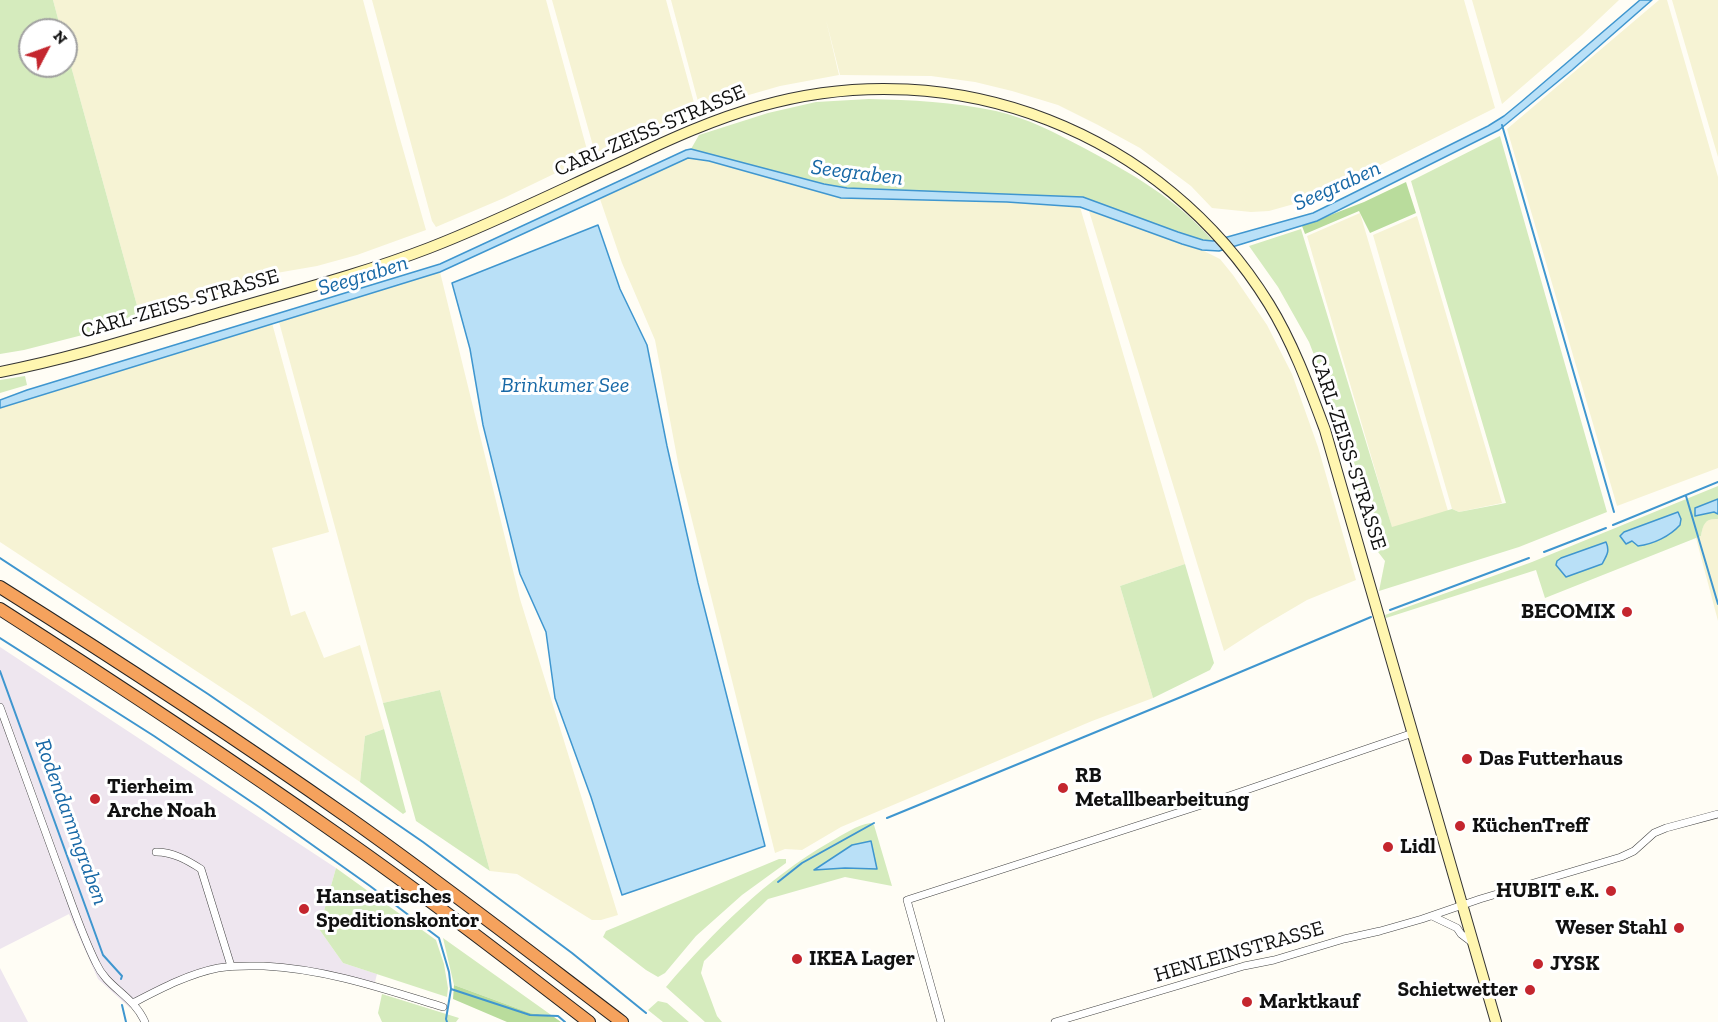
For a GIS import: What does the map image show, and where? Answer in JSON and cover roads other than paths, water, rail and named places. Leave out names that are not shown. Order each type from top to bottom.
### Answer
[{"type":"highway","points":[[0,586],[84,639],[349,818],[622,1022]]},
{"type":"highway","points":[[0,609],[133,694],[339,834],[453,917],[589,1022]]},
{"type":"main road","name":"CARL-ZEISS-STRASSE","points":[[0,372],[99,349],[392,261],[480,227],[704,125],[795,97],[880,88],[944,92],[997,103],[1051,120],[1092,139],[1129,160],[1174,194],[1216,234],[1250,275],[1290,342],[1310,387],[1325,430],[1496,1022]]},
{"type":"street","points":[[0,707],[73,908],[100,972],[140,1010],[145,1022]]},
{"type":"street","points":[[941,1022],[907,900],[1217,800],[1413,733]]},
{"type":"street","name":"HENLEINSTRASSE","points":[[1055,1022],[1232,970],[1344,939],[1380,932],[1621,857],[1634,851],[1654,833],[1718,814]]},
{"type":"street","points":[[156,852],[168,852],[190,861],[201,869],[231,966]]},
{"type":"street","points":[[1432,916],[1457,928],[1474,944]]},
{"type":"street","points":[[133,1003],[198,973],[231,966],[284,967],[319,972],[442,1007]]},
{"type":"water","points":[[1640,0],[1652,0],[1499,130],[1317,221],[1219,251],[1202,250],[1182,244],[1080,207],[1007,202],[841,198],[709,161],[688,158],[440,272],[0,408],[0,400],[27,390],[440,264],[691,149],[847,188],[1083,197],[1178,232],[1213,241],[1313,213],[1488,126],[1521,102]]},
{"type":"water","name":"Brinkumer See","points":[[598,225],[620,289],[647,345],[698,583],[765,846],[622,895],[591,797],[555,698],[546,632],[520,574],[483,425],[470,349],[452,283]]},
{"type":"water","points":[[1718,499],[1718,514],[1714,512],[1695,516],[1695,508]]},
{"type":"water","points":[[1678,512],[1681,519],[1680,525],[1667,536],[1656,541],[1638,546],[1632,541],[1626,544],[1620,536],[1624,532]]},
{"type":"water","points":[[1606,542],[1608,548],[1602,564],[1566,577],[1556,565],[1561,558]]},
{"type":"water","points":[[871,841],[877,869],[814,870],[852,845]]},
{"type":"waterway","points":[[1502,125],[1614,512]]},
{"type":"waterway","points":[[1613,525],[1718,482]]},
{"type":"waterway","points":[[1686,496],[1718,604]]},
{"type":"waterway","points":[[1544,552],[1606,528]]},
{"type":"waterway","points":[[0,558],[208,694],[423,842],[572,953],[646,1013]]},
{"type":"waterway","points":[[1390,610],[1529,558]]},
{"type":"waterway","points":[[887,818],[1371,617]]},
{"type":"waterway","points":[[0,638],[154,736],[259,807],[439,938],[449,972],[451,989],[447,1022]]},
{"type":"waterway","name":"Rodendammgraben","points":[[0,671],[103,955],[122,976],[121,979]]},
{"type":"waterway","points":[[778,882],[802,863],[874,823]]},
{"type":"waterway","points":[[451,989],[530,1015],[558,1016],[565,1022]]},
{"type":"waterway","name":"Rodendammgraben","points":[[122,1005],[126,1022]]},
{"type":"place","name":"BECOMIX","points":[[1627,612]]},
{"type":"place","name":"Das Futterhaus","points":[[1467,759]]},
{"type":"place","name":"RB Metallbearbeitung","points":[[1063,788]]},
{"type":"place","name":"Tierheim Arche Noah","points":[[95,799]]},
{"type":"place","name":"KüchenTreff","points":[[1460,826]]},
{"type":"place","name":"Lidl","points":[[1388,847]]},
{"type":"place","name":"HUBIT e.K.","points":[[1611,891]]},
{"type":"place","name":"Hanseatisches Speditionskontor","points":[[304,909]]},
{"type":"place","name":"Weser Stahl","points":[[1679,928]]},
{"type":"place","name":"IKEA Lager","points":[[797,959]]},
{"type":"place","name":"JYSK","points":[[1538,964]]},
{"type":"place","name":"Schietwetter","points":[[1530,990]]},
{"type":"place","name":"Marktkauf","points":[[1247,1002]]},
{"type":"water label","name":"Seegraben","points":[[857,173]]},
{"type":"water label","name":"Seegraben","points":[[1337,186]]},
{"type":"water label","name":"Seegraben","points":[[363,276]]}]
